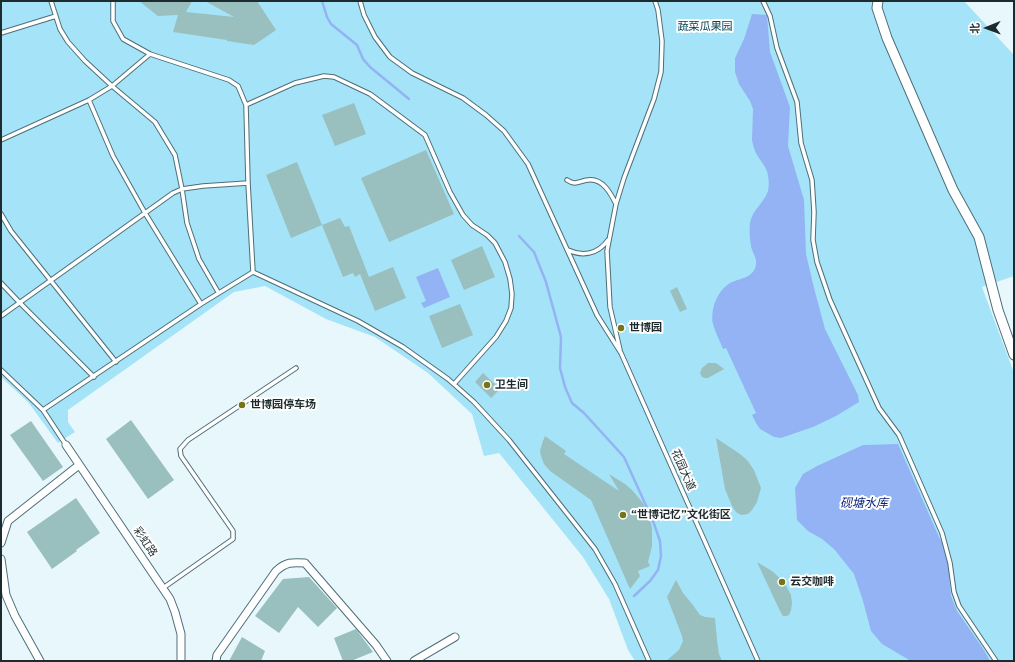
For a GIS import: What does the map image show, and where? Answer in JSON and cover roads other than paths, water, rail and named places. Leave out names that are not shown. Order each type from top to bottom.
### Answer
[{"type":"street","points":[[878,1],[877,8],[896,60],[953,190],[979,236],[998,310],[1014,355]]},
{"type":"street","name":"彩虹路","points":[[66,445],[170,598],[181,634],[181,661]]},
{"type":"street","points":[[1,543],[8,521],[80,465]]},
{"type":"street","points":[[1,559],[6,595],[15,616],[40,661]]},
{"type":"street","points":[[216,661],[217,655],[276,571],[282,565],[294,562],[305,563],[376,645],[387,661]]},
{"type":"street","points":[[414,661],[455,637]]},
{"type":"lane","points":[[52,1],[60,29],[68,42],[85,61],[112,86],[155,122],[175,155],[187,223],[199,259],[218,292]]},
{"type":"lane","points":[[113,1],[113,21],[123,38],[150,54],[229,80],[238,86],[246,105],[248,183],[253,272]]},
{"type":"lane","points":[[360,1],[364,15],[375,37],[390,57],[412,73],[463,98],[504,131],[528,164],[597,315],[620,353]]},
{"type":"lane","points":[[620,353],[610,307],[607,251],[616,204],[624,178],[654,99],[661,72],[662,41],[658,10],[655,1]]},
{"type":"lane","points":[[763,1],[770,16],[777,48],[797,102],[801,143],[812,180],[814,240],[817,262],[830,300],[879,408],[899,435],[942,533],[950,563],[954,592],[959,606],[996,661]]},
{"type":"lane","points":[[1,33],[56,16]]},
{"type":"lane","points":[[1,140],[89,100],[112,86],[150,54]]},
{"type":"lane","points":[[246,105],[295,82],[324,76],[334,77],[370,94],[425,135],[450,192],[463,215],[472,225],[487,235],[495,243],[507,268],[512,294],[511,308],[506,321],[496,338],[454,384]]},
{"type":"lane","points":[[89,100],[113,156],[145,213],[201,304]]},
{"type":"lane","points":[[567,180],[572,184],[589,180],[595,181],[609,191],[616,204]]},
{"type":"lane","points":[[1,316],[173,193],[182,189],[203,186],[248,183]]},
{"type":"lane","points":[[1,214],[11,231],[116,362]]},
{"type":"lane","points":[[568,250],[578,254],[594,252],[603,246],[610,238]]},
{"type":"lane","points":[[253,272],[358,321],[403,347],[454,384],[474,402],[508,440],[595,549],[615,584],[649,661]]},
{"type":"lane","points":[[43,410],[218,292],[253,272]]},
{"type":"lane","points":[[1,283],[94,377]]},
{"type":"lane","name":"花园大道","points":[[620,353],[758,661]]},
{"type":"lane","points":[[163,588],[233,539],[233,531],[181,456],[180,449],[188,440],[296,368]]},
{"type":"lane","points":[[1,370],[43,410],[66,445]]},
{"type":"water","points":[[752,14],[767,15],[770,52],[790,107],[788,146],[804,200],[806,254],[814,288],[825,329],[858,395],[859,402],[836,416],[813,427],[781,438],[774,437],[760,429],[756,423],[752,415],[756,413],[726,348],[723,349],[712,319],[716,301],[725,286],[749,276],[754,270],[756,261],[751,244],[750,223],[753,214],[768,191],[769,182],[767,173],[756,153],[752,140],[753,109],[750,101],[739,84],[735,72],[735,58],[744,39]]},
{"type":"water","points":[[438,268],[450,297],[424,308],[421,303],[426,301],[416,277]]},
{"type":"water","name":"砚塘水库","points":[[898,444],[947,552],[951,596],[957,611],[990,661],[911,661],[882,644],[871,631],[854,574],[834,549],[822,539],[808,531],[797,520],[795,488],[803,474],[863,445]]},
{"type":"waterway","points":[[322,1],[331,24],[357,45],[363,59],[370,67],[409,99]]},
{"type":"waterway","points":[[519,236],[534,252],[546,282],[561,337],[560,368],[565,387],[572,403],[584,413],[624,457],[653,521],[660,541],[661,556],[658,570],[650,581],[634,596]]},
{"type":"place","name":"世博园","points":[[621,328]]},
{"type":"place","name":"卫生间","points":[[487,385]]},
{"type":"place","name":"世博园停车场","points":[[242,405]]},
{"type":"place","name":"“世博记忆”文化街区","points":[[623,515]]},
{"type":"place","name":"云交咖啡","points":[[782,582]]},
{"type":"park label","name":"蔬菜瓜果园","points":[[705,27]]}]
